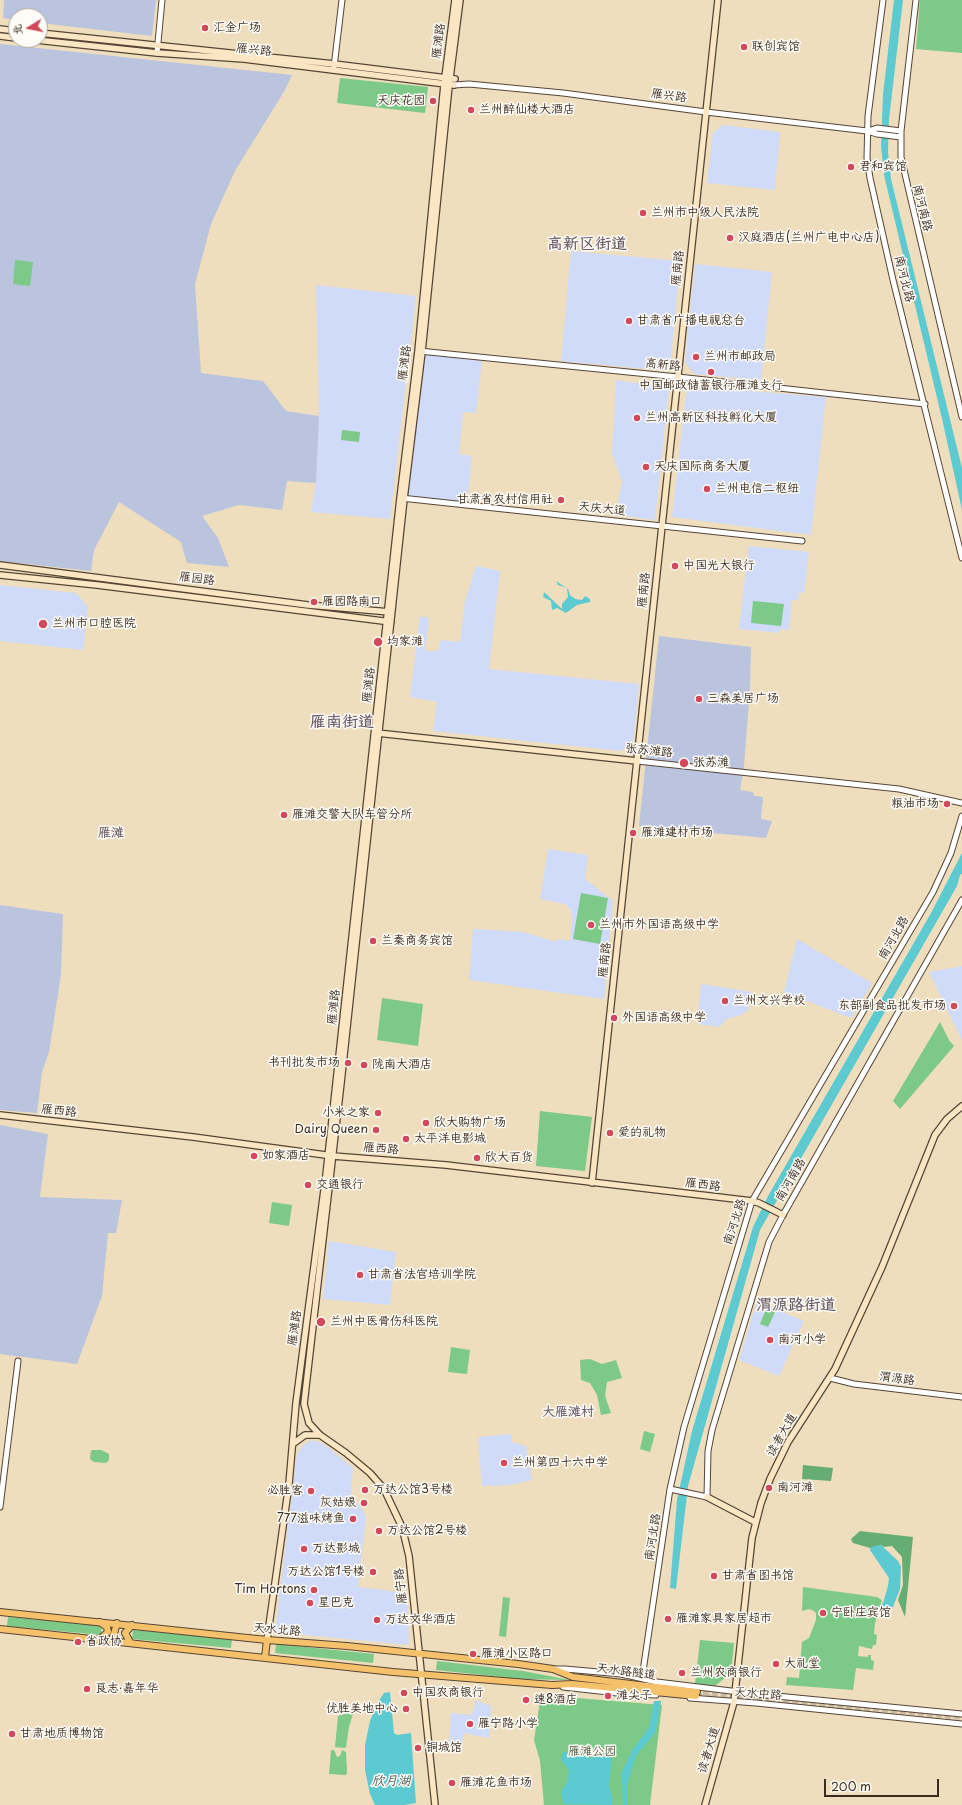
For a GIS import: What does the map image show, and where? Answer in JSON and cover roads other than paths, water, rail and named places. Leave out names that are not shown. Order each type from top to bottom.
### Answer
[{"type":"main road","name":"雁滩路","points":[[450,82],[455,0]]},
{"type":"main road","name":"雁滩路","points":[[304,1404],[330,1156],[378,733],[402,498],[460,0]]},
{"type":"main road","name":"雁南路","points":[[592,1183],[718,0]]},
{"type":"main road","name":"雁兴路","points":[[48,34],[450,82]]},
{"type":"main road","name":"雁兴路","points":[[48,41],[157,53],[334,67]]},
{"type":"main road","name":"雁园路","points":[[0,565],[308,605],[390,612]]},
{"type":"main road","name":"雁园路","points":[[0,575],[97,585],[389,622]]},
{"type":"main road","points":[[97,585],[98,577]]},
{"type":"main road","name":"张苏滩路","points":[[378,733],[637,761]]},
{"type":"main road","name":"读者大道","points":[[705,1805],[734,1702],[752,1538],[755,1522],[766,1490],[782,1454],[830,1378],[885,1260],[935,1135],[947,1119],[962,1106]]},
{"type":"main road","name":"雁西路","points":[[0,1115],[193,1137],[330,1156],[446,1165],[752,1201],[783,1214]]},
{"type":"main road","name":"雁滩路","points":[[267,1640],[294,1443],[296,1403],[330,1156]]},
{"type":"main road","name":"雁宁路","points":[[304,1404],[309,1423],[320,1435],[346,1453],[370,1473],[384,1489],[394,1506],[402,1527],[409,1556],[434,1805]]},
{"type":"main road","points":[[294,1443],[305,1435],[320,1435]]},
{"type":"main road","points":[[707,1497],[755,1522]]},
{"type":"main road","name":"天水北路","points":[[0,1612],[553,1669]]},
{"type":"main road","points":[[100,1622],[106,1627],[108,1632],[100,1640]]},
{"type":"main road","points":[[112,1641],[117,1623]]},
{"type":"main road","points":[[130,1642],[125,1633],[132,1625]]},
{"type":"main road","points":[[0,1630],[130,1642],[393,1672],[420,1673],[552,1685]]},
{"type":"main road","points":[[265,1657],[267,1640]]},
{"type":"main road","name":"天水路隧道","points":[[552,1685],[572,1684],[697,1694],[572,1677],[553,1669]]},
{"type":"street","points":[[157,53],[162,0]]},
{"type":"street","points":[[334,67],[342,0]]},
{"type":"street","name":"南河北路","points":[[883,0],[867,131],[867,158],[870,178],[893,280],[962,556]]},
{"type":"street","name":"南河南路","points":[[916,0],[901,131],[901,157],[904,177],[962,417]]},
{"type":"street","name":"雁兴路","points":[[450,82],[570,94],[867,131]]},
{"type":"street","points":[[867,131],[877,128],[894,133],[901,137]]},
{"type":"street","points":[[867,131],[877,134],[901,131]]},
{"type":"street","name":"高新路","points":[[420,352],[678,377],[924,404]]},
{"type":"street","name":"天庆大道","points":[[402,498],[802,541]]},
{"type":"street","name":"张苏滩路","points":[[637,761],[899,789],[962,803]]},
{"type":"street","name":"南河北路","points":[[642,1678],[684,1427],[752,1201],[933,892],[951,853],[962,816]]},
{"type":"street","name":"南河南路","points":[[707,1497],[708,1451],[712,1430],[769,1242],[783,1214],[962,900]]},
{"type":"street","points":[[0,1507],[18,1361]]},
{"type":"street","name":"渭源路","points":[[830,1378],[854,1384],[962,1397]]},
{"type":"street","points":[[673,1489],[707,1497]]},
{"type":"street","name":"天水中路","points":[[553,1669],[565,1669],[642,1678],[657,1682],[736,1691],[962,1714]]},
{"type":"street","name":"天水中路","points":[[552,1685],[619,1694],[656,1695],[756,1703],[962,1724]]},
{"type":"water","points":[[894,0],[903,0],[889,119],[888,152],[891,179],[962,468],[962,510],[943,423],[884,175],[881,146],[883,94]]},
{"type":"water","points":[[556,581],[566,588],[558,585]]},
{"type":"water","points":[[567,588],[570,595],[575,599],[582,600],[585,596],[590,599],[590,602],[577,605],[566,613],[557,608],[552,610],[551,601],[543,597],[544,592],[562,609],[562,604],[568,597]]},
{"type":"water","points":[[962,853],[962,874],[960,875],[957,886],[760,1230],[688,1486],[676,1589],[670,1588],[677,1500],[692,1431],[753,1227],[768,1196],[931,913]]},
{"type":"water","points":[[881,1545],[898,1561],[901,1567],[900,1589],[893,1607],[883,1609],[879,1614],[871,1617],[869,1612],[873,1611],[883,1603],[888,1586],[889,1578],[870,1550],[870,1548],[874,1546]]},
{"type":"water","name":"欣月湖","points":[[390,1692],[394,1733],[397,1735],[411,1733],[416,1803],[404,1805],[375,1805],[370,1794],[365,1770],[365,1745],[370,1721],[378,1702],[384,1693]]},
{"type":"water","points":[[654,1701],[661,1701],[655,1733],[636,1756],[627,1785],[627,1805],[623,1805],[621,1774],[633,1749],[649,1728]]},
{"type":"water","points":[[563,1752],[574,1752],[590,1758],[605,1755],[612,1758],[609,1786],[613,1800],[612,1805],[564,1804],[561,1792],[568,1780],[569,1770],[561,1760]]},
{"type":"tunnel","points":[[703,1692],[962,1717]]},
{"type":"tunnel","points":[[696,1696],[716,1698]]},
{"type":"place","name":"汇金广场","points":[[205,28]]},
{"type":"place","name":"联创宾馆","points":[[744,47]]},
{"type":"place","name":"天庆花园","points":[[433,101]]},
{"type":"place","name":"兰州醉仙楼大酒店","points":[[471,110]]},
{"type":"place","name":"君和宾馆","points":[[851,167]]},
{"type":"place","name":"兰州市中级人民法院","points":[[643,213]]},
{"type":"place","name":"汉庭酒店(兰州广电中心店)","points":[[730,238]]},
{"type":"place","name":"甘肃省广播电视总台","points":[[629,321]]},
{"type":"place","name":"兰州市邮政局","points":[[696,357]]},
{"type":"place","name":"中国邮政储蓄银行雁滩支行","points":[[711,372]]},
{"type":"place","name":"兰州高新区科技孵化大厦","points":[[637,418]]},
{"type":"place","name":"天庆国际商务大厦","points":[[646,467]]},
{"type":"place","name":"兰州电信二枢纽","points":[[707,489]]},
{"type":"place","name":"甘肃省农村信用社","points":[[561,500]]},
{"type":"place","name":"中国光大银行","points":[[675,566]]},
{"type":"place","name":"雁园路南口","points":[[314,602]]},
{"type":"place","name":"兰州市口腔医院","points":[[43,624]]},
{"type":"place","name":"均家滩","points":[[378,642]]},
{"type":"place","name":"三森美居广场","points":[[699,699]]},
{"type":"place","name":"张苏滩","points":[[684,763]]},
{"type":"place","name":"粮油市场","points":[[947,804]]},
{"type":"place","name":"雁滩交警大队车管分所","points":[[284,815]]},
{"type":"place","name":"雁滩建材市场","points":[[633,833]]},
{"type":"place","name":"兰州市外国语高级中学","points":[[591,925]]},
{"type":"place","name":"兰秦商务宾馆","points":[[373,941]]},
{"type":"place","name":"兰州文兴学校","points":[[725,1001]]},
{"type":"place","name":"东部副食品批发市场","points":[[954,1006]]},
{"type":"place","name":"外国语高级中学","points":[[614,1018]]},
{"type":"place","name":"书刊批发市场","points":[[348,1063]]},
{"type":"place","name":"陇南大酒店","points":[[364,1065]]},
{"type":"place","name":"小米之家","points":[[378,1113]]},
{"type":"place","name":"欣大购物广场","points":[[426,1123]]},
{"type":"place","name":"Dairy Queen","points":[[376,1130]]},
{"type":"place","name":"爱的礼物","points":[[610,1133]]},
{"type":"place","name":"太平洋电影城","points":[[406,1139]]},
{"type":"place","name":"如家酒店","points":[[254,1156]]},
{"type":"place","name":"欣大百货","points":[[477,1158]]},
{"type":"place","name":"交通银行","points":[[308,1185]]},
{"type":"place","name":"甘肃省法官培训学院","points":[[360,1275]]},
{"type":"place","name":"兰州中医骨伤科医院","points":[[321,1322]]},
{"type":"place","name":"南河小学","points":[[770,1340]]},
{"type":"place","name":"兰州第四十六中学","points":[[504,1463]]},
{"type":"place","name":"南河滩","points":[[769,1488]]},
{"type":"place","name":"万达公馆3号楼","points":[[365,1490]]},
{"type":"place","name":"必胜客","points":[[311,1491]]},
{"type":"place","name":"灰姑娘","points":[[364,1503]]},
{"type":"place","name":"777滋味烤鱼","points":[[353,1519]]},
{"type":"place","name":"万达公馆2号楼","points":[[379,1531]]},
{"type":"place","name":"万达影城","points":[[304,1549]]},
{"type":"place","name":"万达公馆1号楼","points":[[373,1572]]},
{"type":"place","name":"甘肃省图书馆","points":[[714,1576]]},
{"type":"place","name":"Tim Hortons","points":[[314,1590]]},
{"type":"place","name":"星巴克","points":[[310,1603]]},
{"type":"place","name":"宁卧庄宾馆","points":[[823,1613]]},
{"type":"place","name":"雁滩家具家居超市","points":[[668,1619]]},
{"type":"place","name":"万达文华酒店","points":[[377,1620]]},
{"type":"place","name":"省政协","points":[[78,1642]]},
{"type":"place","name":"雁滩小区路口","points":[[473,1654]]},
{"type":"place","name":"大礼堂","points":[[776,1664]]},
{"type":"place","name":"兰州农商银行","points":[[682,1673]]},
{"type":"place","name":"良志·嘉年华","points":[[87,1689]]},
{"type":"place","name":"中国农商银行","points":[[404,1693]]},
{"type":"place","name":"滩尖子","points":[[608,1696]]},
{"type":"place","name":"速8酒店","points":[[526,1700]]},
{"type":"place","name":"优胜美地中心","points":[[406,1709]]},
{"type":"place","name":"雁宁路小学","points":[[470,1724]]},
{"type":"place","name":"甘肃地质博物馆","points":[[12,1734]]},
{"type":"place","name":"铜城馆","points":[[418,1748]]},
{"type":"place","name":"雁滩花鱼市场","points":[[452,1783]]},
{"type":"district","name":"高新区街道","points":[[587,245]]},
{"type":"district","name":"雁南街道","points":[[342,723]]},
{"type":"district","name":"雁滩","points":[[111,833]]},
{"type":"district","name":"渭源路街道","points":[[796,1306]]},
{"type":"district","name":"大雁滩村","points":[[568,1412]]},
{"type":"park label","name":"雁滩公园","points":[[592,1752]]}]
